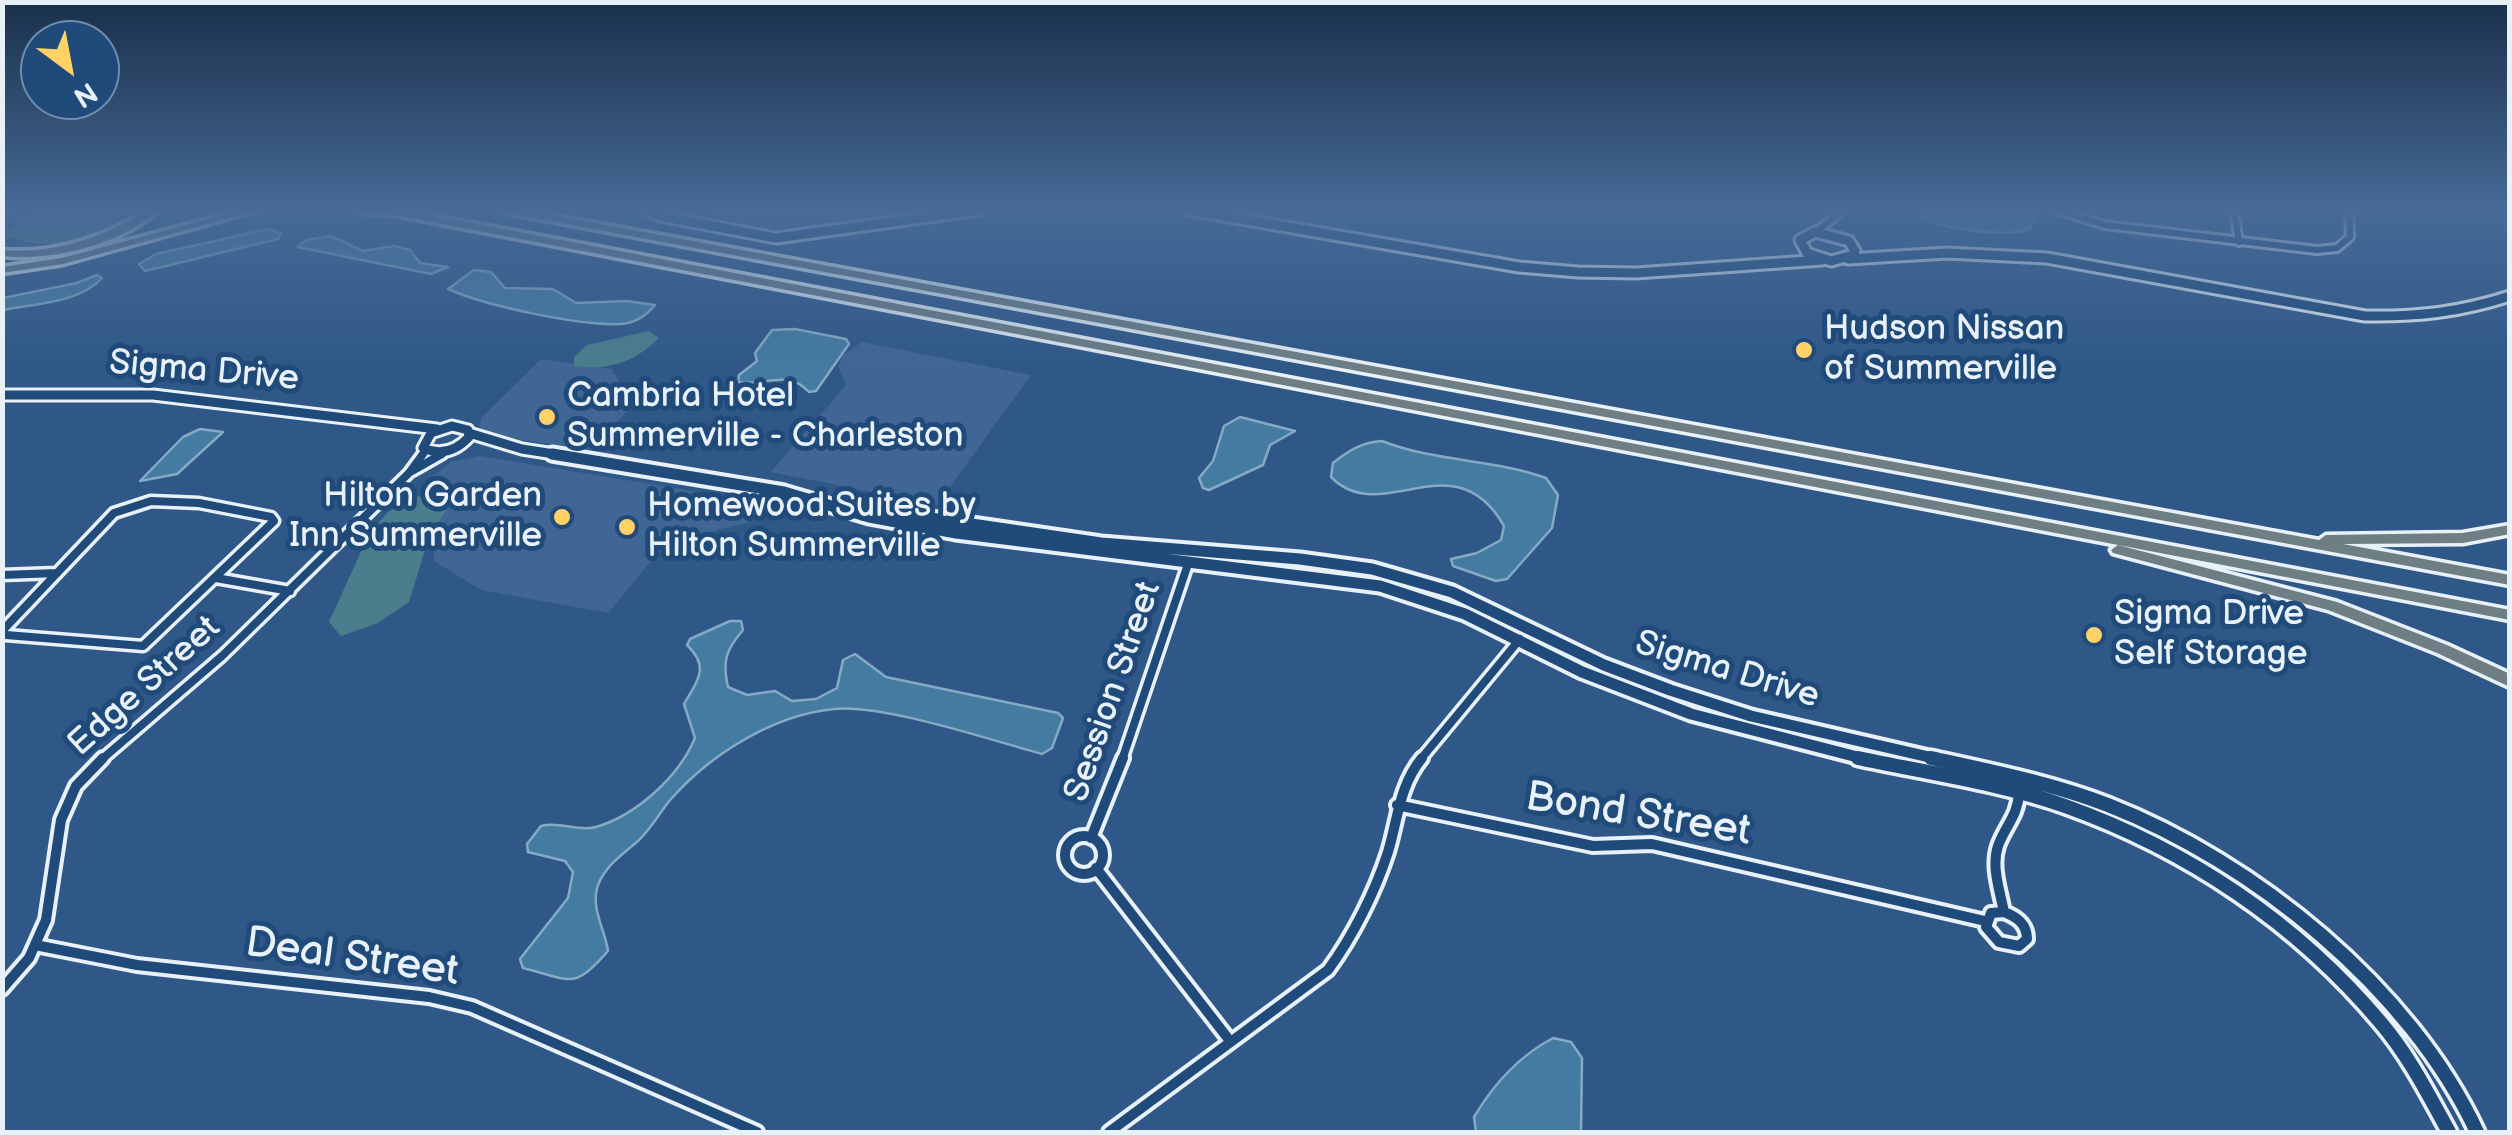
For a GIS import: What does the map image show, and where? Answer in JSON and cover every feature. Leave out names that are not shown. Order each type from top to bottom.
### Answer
[{"type":"highway","points":[[2,270],[50,263]]},
{"type":"highway","points":[[666,263],[2510,615]]},
{"type":"highway","points":[[793,263],[2510,580]]},
{"type":"highway","points":[[2036,526],[2332,606],[2510,680]]},
{"type":"highway","points":[[2289,540],[2463,538],[2510,529]]},
{"type":"street","points":[[1501,263],[1578,272],[1636,272],[1760,263]]},
{"type":"street","points":[[2083,263],[2368,314],[2452,313],[2510,296]]},
{"type":"street","name":"Sigma Drive","points":[[2,395],[101,392],[320,413],[399,427],[437,430],[458,426],[522,449]]},
{"type":"street","name":"Sigma Drive","points":[[399,427],[425,445]]},
{"type":"street","points":[[437,430],[425,445],[443,452]]},
{"type":"street","points":[[458,448],[470,433]]},
{"type":"street","name":"Edge Street","points":[[2,989],[35,945],[48,909],[61,820],[76,786],[110,750],[222,656],[290,591],[408,473],[425,445]]},
{"type":"street","name":"Sigma Drive","points":[[443,452],[458,448],[522,449],[727,481],[840,506],[869,518],[956,533],[1189,558],[1380,586],[1424,598],[1751,716],[2020,778],[2108,805],[2153,824],[2255,883],[2316,930],[2421,1043],[2464,1104],[2477,1132]]},
{"type":"street","name":"Edge Street","points":[[408,473],[443,452]]},
{"type":"street","points":[[151,501],[199,503],[270,517],[274,521],[269,529],[216,578],[143,646],[6,635],[3,630],[114,512],[126,507],[151,501]]},
{"type":"street","name":"Session Street","points":[[1090,838],[1126,748],[1189,558]]},
{"type":"street","points":[[2,575],[57,573]]},
{"type":"street","points":[[216,578],[290,591]]},
{"type":"street","points":[[1108,1132],[1328,970],[1346,945],[1388,852],[1397,805],[1415,766],[1525,634]]},
{"type":"street","name":"Sigma Drive","points":[[1525,634],[1582,672],[1710,720],[2020,794],[2109,821],[2168,849],[2260,908],[2324,962],[2382,1024],[2416,1072],[2449,1132]]},
{"type":"street","points":[[2004,912],[1996,854],[2001,838],[2020,813],[2020,778]]},
{"type":"street","name":"Bond Street","points":[[1397,805],[1593,846],[1652,844],[1985,922]]},
{"type":"street","points":[[1090,838],[1104,848],[1104,859],[1096,868],[1076,872],[1064,859],[1071,842],[1090,838]]},
{"type":"street","points":[[1096,868],[1230,1041]]},
{"type":"street","points":[[2004,912],[2026,928],[2027,939],[2019,946],[2006,946],[1993,938],[1985,922],[1991,913],[2004,912]]},
{"type":"street","name":"Deal Street","points":[[35,945],[137,965],[429,997],[472,1007],[757,1132]]},
{"type":"shaded area","points":[[141,263],[178,263],[145,271]]},
{"type":"shaded area","points":[[377,263],[448,267],[431,274]]},
{"type":"shaded area","points":[[474,270],[491,272],[505,288],[553,289],[576,303],[627,301],[655,305],[631,322],[603,324],[533,314],[448,289]]},
{"type":"shaded area","points":[[97,275],[102,278],[93,286],[69,298],[3,310],[3,298],[77,283]]},
{"type":"shaded area","points":[[795,329],[846,339],[849,344],[816,391],[809,392],[784,380],[738,382],[739,375],[757,361],[755,353],[772,330]]},
{"type":"shaded area","points":[[862,342],[1031,375],[937,505],[771,472],[846,385],[838,367],[843,355]]},
{"type":"shaded area","points":[[541,359],[612,369],[632,405],[594,450],[491,436],[480,429],[481,418]]},
{"type":"shaded area","points":[[1240,417],[1295,431],[1270,445],[1263,465],[1209,490],[1203,488],[1199,478],[1213,461],[1224,426]]},
{"type":"shaded area","points":[[200,429],[223,432],[177,474],[140,481],[183,437]]},
{"type":"shaded area","points":[[1382,441],[1546,478],[1558,495],[1552,528],[1507,579],[1496,581],[1453,566],[1451,559],[1477,553],[1501,540],[1504,526],[1484,501],[1463,489],[1441,486],[1373,494],[1351,490],[1331,477],[1333,463],[1344,455],[1362,445]]},
{"type":"shaded area","points":[[480,456],[773,504],[747,523],[667,542],[608,613],[481,590],[434,561],[427,481],[451,462]]},
{"type":"shaded area","points":[[730,621],[741,621],[743,630],[727,656],[728,687],[747,695],[775,691],[792,701],[816,699],[837,688],[843,660],[855,654],[886,677],[1058,713],[1063,718],[1052,748],[1042,754],[937,724],[855,709],[811,713],[766,728],[724,752],[687,782],[643,836],[606,872],[598,885],[596,902],[608,951],[596,964],[571,979],[523,968],[520,959],[568,898],[573,872],[565,861],[528,852],[527,844],[541,826],[589,828],[611,821],[641,804],[667,780],[695,738],[684,704],[700,667],[687,645],[690,639]]},
{"type":"shaded area","points":[[1553,1038],[1571,1042],[1582,1058],[1581,1132],[1476,1132],[1474,1117],[1498,1083],[1529,1053]]},
{"type":"green space","points":[[649,331],[659,338],[631,359],[610,366],[574,366],[574,357],[587,345]]},
{"type":"green space","points":[[425,493],[446,494],[451,502],[428,540],[409,602],[378,623],[341,636],[329,622],[369,534],[388,512]]},
{"type":"place","name":"Hudson Nissan of Summerville","points":[[1804,350]]},
{"type":"place","name":"Cambria Hotel Summerville - Charleston","points":[[547,417]]},
{"type":"place","name":"Hilton Garden Inn Summerville","points":[[562,517]]},
{"type":"place","name":"Homewood Suites by Hilton Summerville","points":[[627,527]]},
{"type":"place","name":"Sigma Drive Self Storage","points":[[2094,635]]}]
